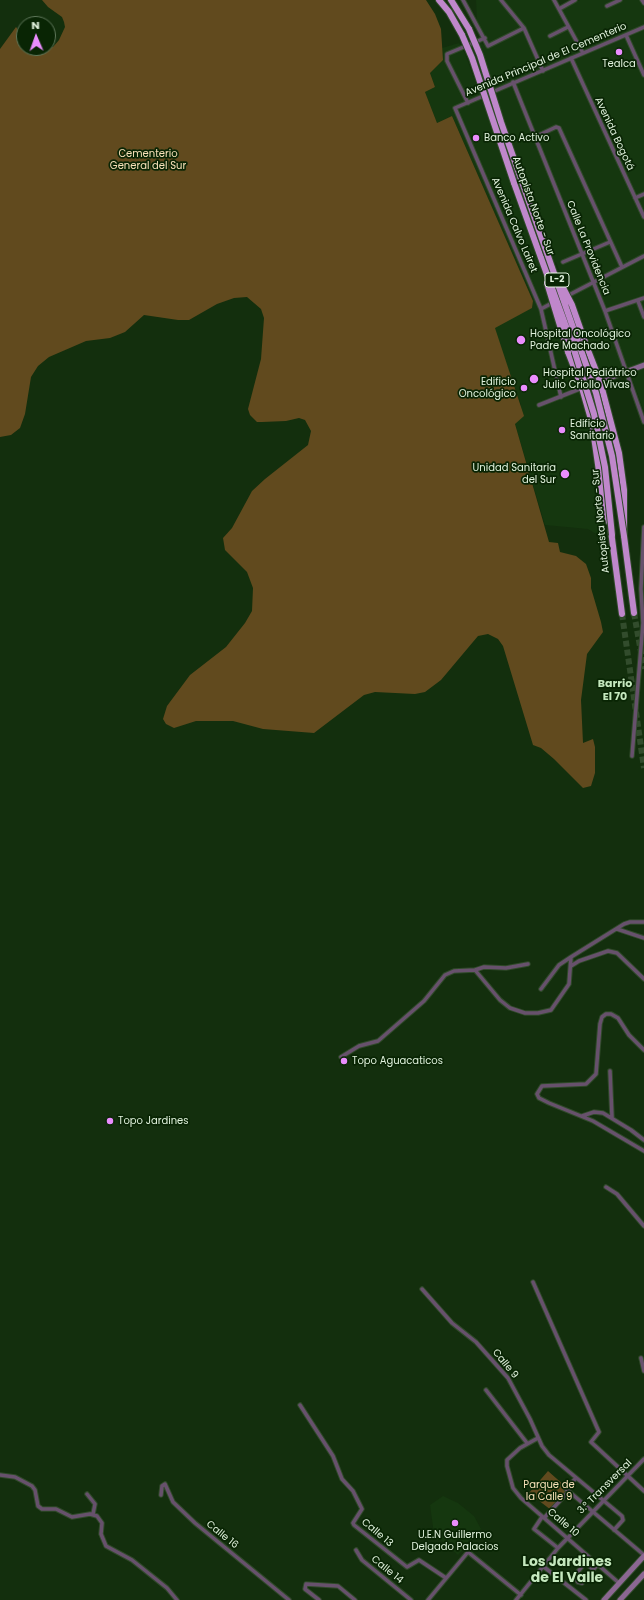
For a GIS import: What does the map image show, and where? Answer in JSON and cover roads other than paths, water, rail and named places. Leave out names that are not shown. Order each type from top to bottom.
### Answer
[{"type":"highway","name":"Autopista Norte - Sur","points":[[439,0],[449,12],[462,35],[472,58],[580,368],[594,414],[605,467],[622,614]]},
{"type":"highway","name":"Autopista Norte - Sur","points":[[451,0],[469,29],[480,55],[500,122],[604,419],[615,470],[634,613]]},
{"type":"highway","points":[[541,258],[551,299],[568,352],[582,388],[596,444],[604,506],[612,535]]},
{"type":"highway","points":[[554,273],[566,293],[600,381],[616,441],[624,490],[624,536]]},
{"type":"main road","points":[[582,388],[644,365]]},
{"type":"main road","points":[[604,1600],[644,1556]]},
{"type":"main road","points":[[620,1600],[644,1574]]},
{"type":"street","points":[[463,0],[488,46],[524,28]]},
{"type":"street","points":[[501,0],[524,28],[543,71]]},
{"type":"street","points":[[554,0],[583,53]]},
{"type":"street","points":[[559,10],[575,0]]},
{"type":"street","points":[[607,6],[620,0]]},
{"type":"street","points":[[550,36],[568,27]]},
{"type":"street","name":"Avenida Principal de El Cementerio","points":[[455,108],[644,27]]},
{"type":"street","points":[[626,34],[644,75]]},
{"type":"street","points":[[468,103],[447,61],[447,54],[484,38]]},
{"type":"street","name":"Avenida Bogotá","points":[[571,58],[644,217]]},
{"type":"street","name":"Calle La Providencia","points":[[513,82],[594,282],[644,422]]},
{"type":"street","name":"Avenida Calvo Lairet","points":[[455,108],[541,308],[561,397]]},
{"type":"street","points":[[535,137],[556,127],[559,128],[622,267]]},
{"type":"street","points":[[635,198],[644,194]]},
{"type":"street","points":[[563,262],[610,242]]},
{"type":"street","points":[[541,308],[644,256]]},
{"type":"street","points":[[605,311],[644,298]]},
{"type":"street","points":[[638,300],[644,317]]},
{"type":"street","points":[[539,405],[582,388]]},
{"type":"street","points":[[632,756],[642,623],[644,527]]},
{"type":"street","points":[[541,989],[559,965],[571,957],[630,922],[644,922]]},
{"type":"street","points":[[617,929],[644,938]]},
{"type":"street","points":[[571,966],[579,960],[608,951],[617,953],[644,979]]},
{"type":"street","points":[[475,970],[500,1000],[510,1008],[525,1013],[538,1013],[551,1010],[569,984],[571,957]]},
{"type":"street","points":[[341,1057],[359,1046],[378,1041],[424,1001],[445,975],[454,971],[475,970],[484,967],[506,968],[528,964]]},
{"type":"street","points":[[644,1050],[629,1035],[618,1018],[611,1014],[602,1017],[595,1062],[596,1074],[586,1084],[542,1086],[537,1094],[539,1098],[549,1103],[582,1116],[618,1134],[644,1151]]},
{"type":"street","points":[[610,1071],[612,1118]]},
{"type":"street","points":[[582,1116],[594,1112],[603,1113],[644,1140]]},
{"type":"street","points":[[606,1187],[616,1194],[644,1226]]},
{"type":"street","points":[[533,1282],[599,1432],[591,1442],[644,1490]]},
{"type":"street","name":"Calle 9","points":[[422,1289],[452,1323],[476,1342],[508,1378],[517,1393],[538,1438],[549,1455],[603,1499],[623,1518],[614,1530]]},
{"type":"street","points":[[641,1358],[644,1371]]},
{"type":"street","points":[[486,1390],[527,1442]]},
{"type":"street","name":"Calle 13","points":[[300,1406],[333,1456],[342,1480],[353,1491],[362,1509],[353,1523],[354,1525],[407,1567],[419,1560],[446,1578]]},
{"type":"street","name":"Calle 10","points":[[538,1438],[527,1442],[507,1460],[506,1466],[514,1488],[521,1498],[568,1537],[619,1583]]},
{"type":"street","name":"3.° Transversal","points":[[516,1600],[558,1548],[603,1499],[644,1459]]},
{"type":"street","points":[[0,1475],[15,1477],[30,1484],[36,1490],[38,1506],[42,1509],[56,1509],[72,1517],[93,1514]]},
{"type":"street","points":[[576,1478],[566,1489],[644,1556]]},
{"type":"street","name":"Calle 16","points":[[162,1495],[162,1486],[165,1484],[173,1502],[195,1523],[289,1600]]},
{"type":"street","points":[[558,1548],[534,1529],[535,1525],[569,1491]]},
{"type":"street","points":[[87,1494],[95,1504],[93,1514]]},
{"type":"street","points":[[93,1514],[102,1523],[101,1534],[106,1546],[132,1560],[167,1588],[177,1600]]},
{"type":"street","name":"Calle 14","points":[[356,1550],[362,1560],[411,1600]]},
{"type":"street","points":[[428,1600],[468,1552],[521,1595]]},
{"type":"street","points":[[593,1569],[585,1564],[576,1574],[575,1578],[578,1582],[582,1583],[598,1564]]},
{"type":"street","points":[[544,1567],[586,1600]]},
{"type":"street","points":[[319,1600],[305,1589],[306,1584],[338,1586],[355,1600]]},
{"type":"tunnel","points":[[634,613],[644,669]]},
{"type":"tunnel","points":[[622,614],[644,768]]},
{"type":"place","name":"Tealca","points":[[619,52]]},
{"type":"place","name":"Banco Activo","points":[[476,138]]},
{"type":"place","name":"Hospital Oncológico Padre Machado","points":[[521,340]]},
{"type":"place","name":"Hospital Pediátrico Julio Criollo Vivas","points":[[534,379]]},
{"type":"place","name":"Edificio Oncológico","points":[[524,388]]},
{"type":"place","name":"Edificio Sanitario","points":[[562,430]]},
{"type":"place","name":"Unidad Sanitaria del Sur","points":[[565,474]]},
{"type":"place","name":"Topo Aguacaticos","points":[[344,1061]]},
{"type":"place","name":"Topo Jardines","points":[[110,1121]]},
{"type":"place","name":"U.E.N Guillermo Delgado Palacios","points":[[455,1523]]},
{"type":"district","name":"Barrio El 70","points":[[615,690]]},
{"type":"district","name":"Los Jardines de El Valle","points":[[567,1570]]},
{"type":"park label","name":"Cementerio General del Sur","points":[[148,160]]},
{"type":"park label","name":"Parque de la Calle 9","points":[[549,1490]]}]
